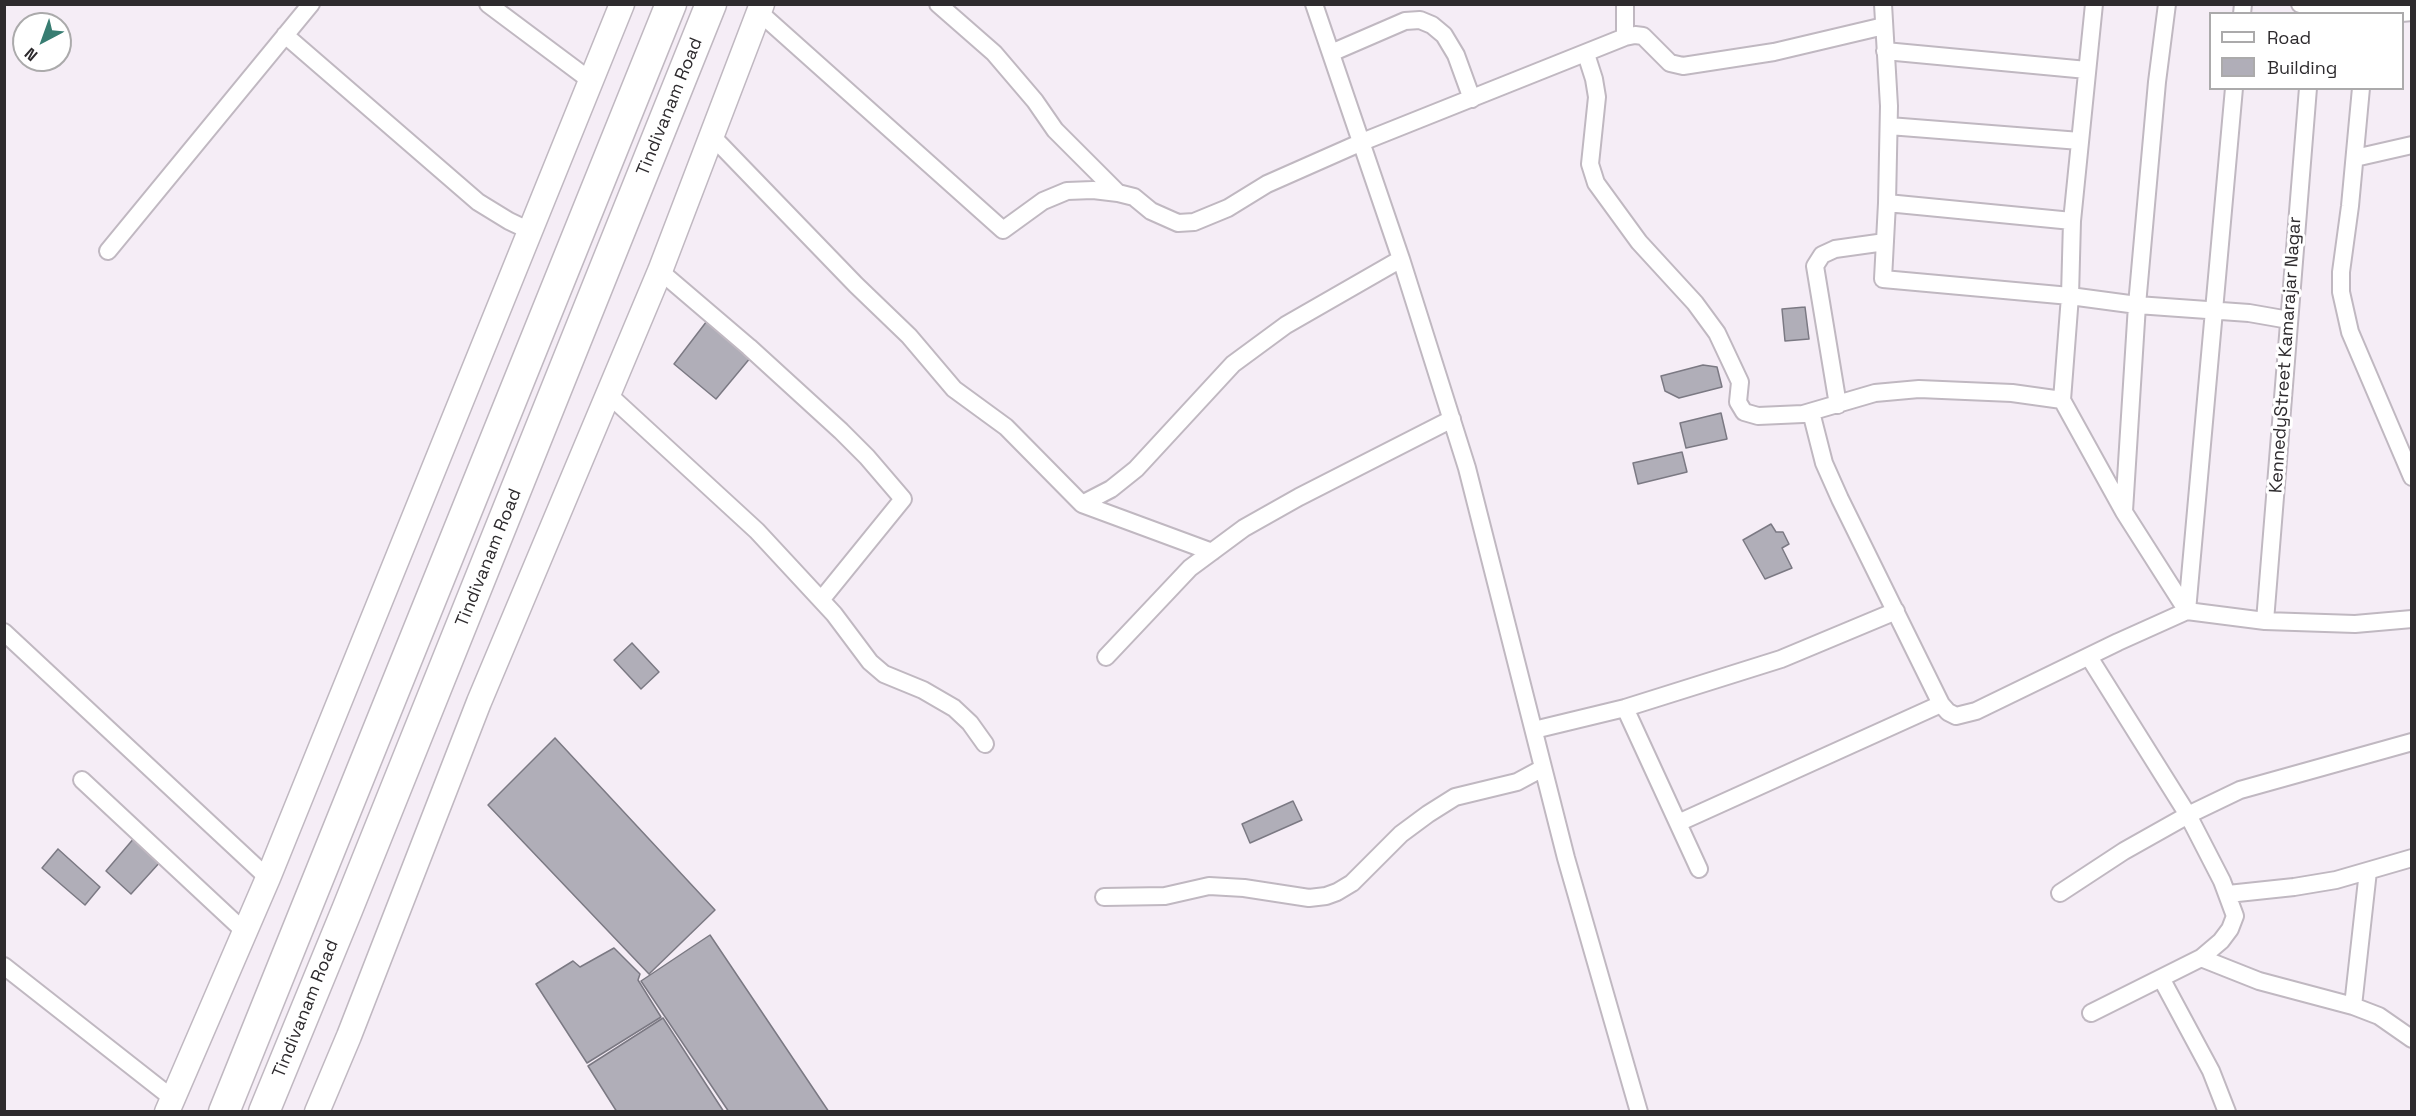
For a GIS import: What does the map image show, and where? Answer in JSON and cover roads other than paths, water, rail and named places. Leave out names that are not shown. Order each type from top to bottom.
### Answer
[{"type":"highway","points":[[224,1112],[671,4]]},
{"type":"highway","name":"Tindivanam Road","points":[[264,1112],[343,921],[711,4]]},
{"type":"street","points":[[108,251],[310,4]]},
{"type":"street","points":[[488,4],[591,81]]},
{"type":"street","points":[[4,966],[169,1105],[268,878],[622,4]]},
{"type":"street","points":[[938,4],[994,53],[1035,101],[1055,130],[1118,193]]},
{"type":"street","points":[[1314,4],[1401,259],[1467,468],[1566,858],[1639,1112]]},
{"type":"street","points":[[1625,4],[1625,37]]},
{"type":"street","points":[[1883,4],[1889,126],[1883,279],[2070,296],[2138,305],[2213,310],[2289,320]]},
{"type":"street","points":[[2094,4],[2072,221],[2070,296],[2062,400],[2124,512],[2187,611]]},
{"type":"street","points":[[2124,512],[2138,305],[2157,82],[2167,4]]},
{"type":"street","points":[[2311,7],[2358,12]]},
{"type":"street","points":[[317,1112],[349,1036],[479,702],[660,271],[760,8],[1003,230],[1043,201],[1067,191],[1118,193],[1134,197],[1151,211],[1178,223],[1194,222],[1228,208],[1267,184],[1362,142],[1625,37],[1643,36],[1670,63],[1683,66],[1717,63],[1774,52],[1884,26]]},
{"type":"street","points":[[1331,53],[1405,21],[1420,20],[1432,25],[1444,35],[1456,55],[1472,99]]},
{"type":"street","points":[[285,35],[478,202],[530,231]]},
{"type":"street","points":[[1886,51],[2088,70]]},
{"type":"street","points":[[1586,54],[1597,97],[1590,164],[1596,183],[1639,242],[1695,303],[1717,333],[1740,382],[1738,402],[1744,412],[1758,416],[1810,412],[1875,393],[1919,389],[2012,393],[2062,400]]},
{"type":"street","points":[[2187,611],[2234,90]]},
{"type":"street","name":"KennedyStreet Kamarajar Nagar","points":[[2265,621],[2308,90]]},
{"type":"street","points":[[2361,90],[2341,272],[2341,292],[2353,340],[2412,477]]},
{"type":"street","points":[[1889,126],[2080,141]]},
{"type":"street","points":[[711,135],[848,277],[909,336],[954,389],[1006,427],[1082,504],[1212,552]]},
{"type":"street","points":[[2355,158],[2412,144]]},
{"type":"street","points":[[1887,203],[2072,221]]},
{"type":"street","points":[[1838,405],[1815,266],[1822,255],[1835,249],[1885,242]]},
{"type":"street","points":[[1082,504],[1112,489],[1136,469],[1233,364],[1286,325],[1401,259]]},
{"type":"street","points":[[660,271],[725,325],[841,431],[903,499],[821,600]]},
{"type":"street","points":[[608,394],[757,531],[821,600],[870,662],[884,674],[923,690],[954,708],[970,723],[985,744]]},
{"type":"street","points":[[1810,412],[1824,463],[1941,704],[1956,716],[1964,715],[2029,687],[2187,611],[2265,621],[2355,624],[2412,619]]},
{"type":"street","points":[[1106,657],[1190,568],[1244,528],[1299,497],[1452,419]]},
{"type":"street","points":[[1534,730],[1625,708],[1781,659],[1896,611]]},
{"type":"street","points":[[4,632],[76,696],[268,878]]},
{"type":"street","points":[[2089,657],[2188,815],[2228,894],[2235,916],[2230,929],[2221,941],[2201,958],[2091,1013]]},
{"type":"street","points":[[1678,823],[1941,704]]},
{"type":"street","points":[[1625,708],[1699,869]]},
{"type":"street","points":[[2060,893],[2093,869],[2188,815],[2240,790],[2412,742]]},
{"type":"street","points":[[1104,897],[1165,896],[1209,886],[1244,888],[1309,898],[1326,896],[1352,883],[1401,834],[1455,797],[1517,782],[1543,768]]},
{"type":"street","points":[[82,780],[245,932]]},
{"type":"street","points":[[2228,894],[2294,887],[2368,871],[2412,858]]},
{"type":"street","points":[[2354,1006],[2368,871]]},
{"type":"street","points":[[2201,958],[2259,981],[2354,1006],[2379,1016],[2412,1039]]},
{"type":"street","points":[[2161,978],[2211,1071],[2227,1112]]}]
